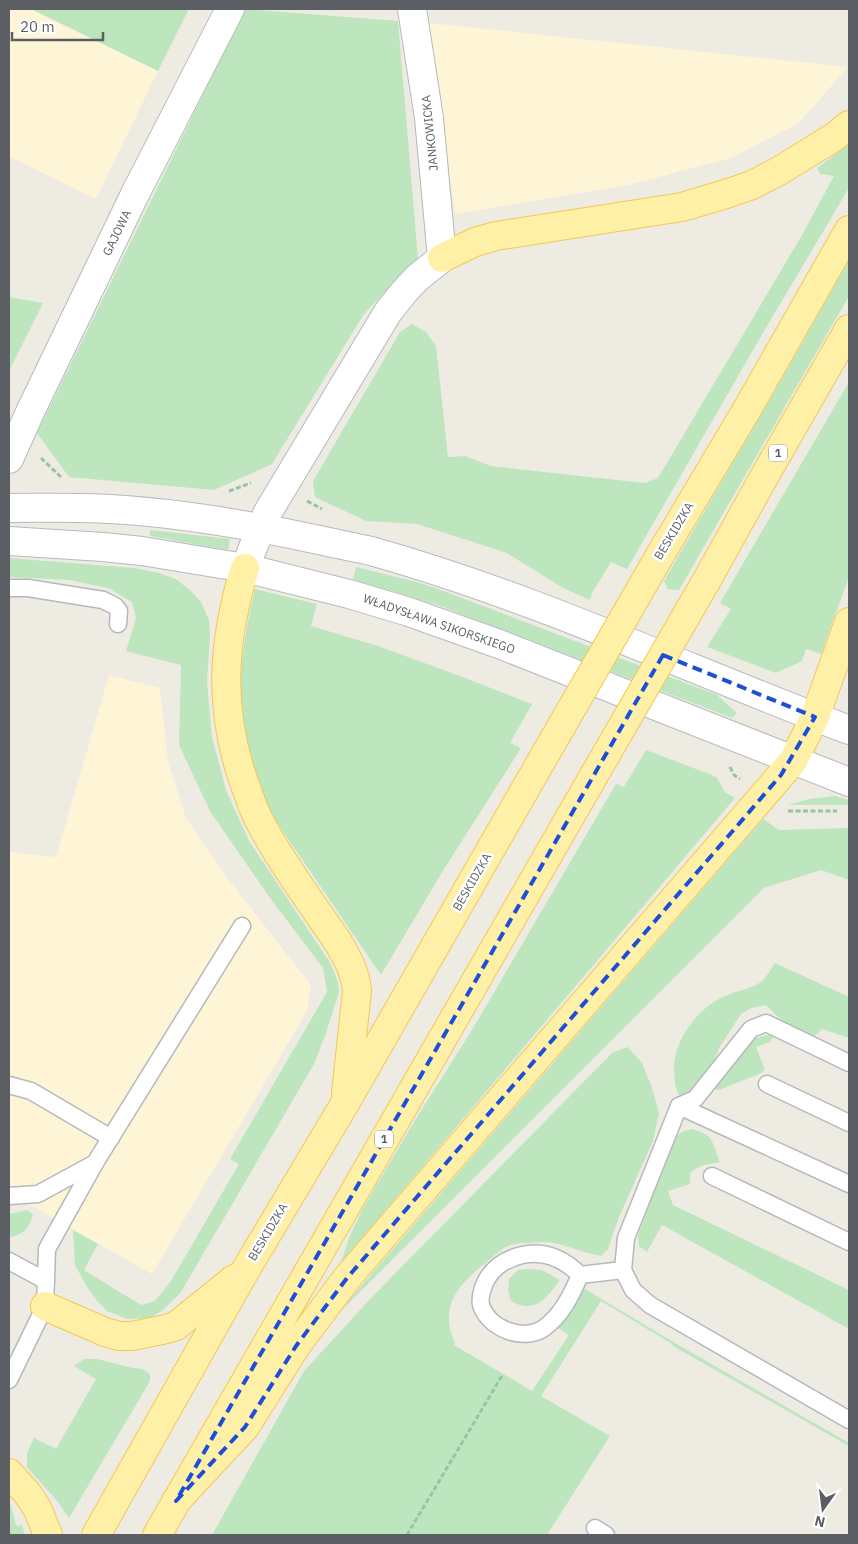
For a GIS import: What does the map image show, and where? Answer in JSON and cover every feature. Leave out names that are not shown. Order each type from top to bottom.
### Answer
[{"type":"main road","points":[[442,258],[475,242],[496,236],[682,207],[726,194],[752,185],[786,167],[834,137],[849,125]]},
{"type":"main road","name":"BESKIDZKA","points":[[96,1535],[245,1271],[344,1104],[849,230]]},
{"type":"main road","name":"1","points":[[157,1535],[849,330]]},
{"type":"main road","points":[[245,568],[232,614],[227,655],[226,684],[232,741],[240,772],[260,822],[338,942],[355,975],[357,991],[344,1104]]},
{"type":"main road","points":[[176,1501],[245,1427],[296,1346],[347,1278],[793,760],[815,717],[849,622]]},
{"type":"main road","points":[[45,1293],[105,1332],[126,1336],[148,1334],[176,1326],[245,1271]]},
{"type":"main road","points":[[9,1473],[38,1508],[48,1535]]},
{"type":"street","name":"GAJOWA","points":[[9,459],[35,400],[135,194],[230,9]]},
{"type":"street","name":"JANKOWICKA","points":[[412,9],[422,66],[442,258]]},
{"type":"street","points":[[245,568],[261,527],[283,487],[388,312],[417,278],[442,258]]},
{"type":"street","points":[[9,508],[113,509],[203,518],[261,527],[360,549],[440,572],[520,600],[849,730]]},
{"type":"street","name":"WŁADYSŁAWA SIKORSKIEGO","points":[[9,540],[103,546],[132,550],[245,568],[349,594],[409,612],[499,644],[849,782]]},
{"type":"lane","points":[[9,588],[28,588],[103,600],[115,606],[119,611],[118,624]]},
{"type":"lane","points":[[9,1380],[45,1293],[47,1249],[95,1164],[242,926]]},
{"type":"lane","points":[[849,1062],[766,1023],[751,1029],[696,1099],[679,1106],[626,1238],[623,1270],[633,1290],[650,1305],[849,1420]]},
{"type":"lane","points":[[767,1084],[849,1124]]},
{"type":"lane","points":[[9,1085],[31,1092],[111,1138]]},
{"type":"lane","points":[[679,1106],[849,1184]]},
{"type":"lane","points":[[9,1196],[38,1194],[95,1164]]},
{"type":"lane","points":[[712,1176],[849,1242]]},
{"type":"lane","points":[[580,1275],[563,1309],[544,1328],[533,1333],[518,1334],[500,1328],[486,1316],[480,1304],[485,1280],[491,1271],[500,1263],[512,1258],[540,1253],[564,1261],[580,1275],[623,1270]]},
{"type":"lane","points":[[9,1261],[45,1293]]},
{"type":"path","points":[[782,811],[844,811]]},
{"type":"path","points":[[407,1535],[503,1374]]},
{"type":"highlighted area","points":[[663,655],[815,717],[781,775],[347,1278],[296,1346],[245,1427],[176,1501]]},
{"type":"shaded area","points":[[9,9],[31,9],[158,71],[96,199],[9,156]]},
{"type":"shaded area","points":[[429,23],[848,67],[799,123],[731,158],[628,185],[455,214]]},
{"type":"shaded area","points":[[109,675],[160,688],[168,762],[186,818],[228,879],[311,985],[307,1011],[152,1274],[9,1193],[9,852],[56,857]]},
{"type":"green space","points":[[31,9],[189,9],[158,71]]},
{"type":"green space","points":[[245,9],[398,21],[418,258],[364,314],[272,464],[214,490],[69,477],[37,433]]},
{"type":"green space","points":[[849,144],[849,188],[627,569],[611,562],[592,593],[590,600],[563,588],[507,553],[417,524],[366,521],[315,497],[313,481],[400,332],[412,324],[426,332],[436,346],[448,457],[465,456],[491,466],[645,483],[658,478],[802,235],[834,176],[820,174],[817,168]]},
{"type":"green space","points":[[849,260],[849,296],[679,590],[668,589],[664,581]]},
{"type":"green space","points":[[9,297],[43,303],[9,371]]},
{"type":"green space","points":[[849,382],[849,577],[821,654],[806,649],[802,661],[776,673],[707,647],[731,609],[720,603]]},
{"type":"green space","points":[[150,530],[230,539],[228,550],[150,536]]},
{"type":"green space","points":[[9,558],[134,568],[159,573],[176,579],[201,602],[209,620],[210,636],[207,681],[212,737],[226,790],[249,841],[331,964],[338,982],[339,992],[314,1064],[181,1292],[163,1310],[150,1318],[127,1319],[107,1311],[98,1302],[75,1265],[73,1230],[98,1244],[84,1270],[141,1305],[155,1301],[171,1281],[239,1164],[230,1159],[327,992],[323,968],[270,898],[210,811],[179,745],[181,665],[126,651],[136,618],[132,602],[108,588],[69,580],[9,577]]},
{"type":"green space","points":[[356,567],[441,590],[717,695],[737,713],[732,718],[438,605],[353,580]]},
{"type":"green space","points":[[255,589],[317,604],[311,626],[378,646],[532,704],[510,743],[521,748],[444,869],[381,975],[276,822],[255,779],[243,725],[240,689],[248,620]]},
{"type":"green space","points":[[646,750],[712,775],[717,778],[725,792],[735,798],[341,1263],[349,1238],[363,1208],[412,1125],[472,1030],[616,784],[624,787]]},
{"type":"green space","points":[[835,796],[849,800],[849,805],[788,805],[809,799]]},
{"type":"green space","points":[[763,819],[779,830],[849,829],[849,880],[821,870],[764,888],[332,1320]]},
{"type":"green space","points":[[775,963],[849,997],[849,1038],[822,1029],[816,1035],[808,1037],[785,1024],[766,1005],[751,1008],[741,1014],[719,1048],[714,1062],[703,1077],[685,1096],[681,1097],[676,1085],[674,1061],[681,1039],[687,1029],[712,1003],[761,982]]},
{"type":"green space","points":[[772,1035],[773,1037],[770,1042],[756,1047],[765,1070],[719,1090],[711,1087],[746,1041]]},
{"type":"green space","points":[[628,1047],[642,1063],[659,1113],[653,1141],[619,1217],[608,1249],[601,1256],[550,1242],[542,1242],[512,1245],[498,1252],[465,1281],[453,1299],[449,1319],[454,1345],[532,1391],[569,1335],[555,1326],[580,1286],[849,1443],[849,1446],[673,1346],[601,1301],[541,1396],[610,1436],[547,1535],[212,1535],[304,1371],[372,1297],[613,1052]]},
{"type":"green space","points":[[691,1129],[708,1136],[720,1162],[697,1168],[690,1173],[690,1184],[668,1191],[673,1205],[849,1290],[849,1329],[662,1225],[647,1252],[639,1246],[638,1235],[671,1145],[678,1134]]},
{"type":"green space","points":[[27,1210],[33,1214],[28,1227],[22,1233],[9,1237],[9,1214]]},
{"type":"green space","points":[[518,1270],[542,1270],[560,1280],[550,1293],[539,1302],[527,1306],[519,1305],[511,1301],[508,1290],[509,1279]]},
{"type":"green space","points":[[84,1359],[97,1359],[143,1369],[150,1374],[150,1381],[69,1518],[58,1502],[27,1467],[27,1453],[34,1438],[56,1449],[96,1379],[74,1366]]},
{"type":"green space","points":[[9,1505],[11,1505],[16,1526],[22,1525],[25,1535],[9,1535]]}]
